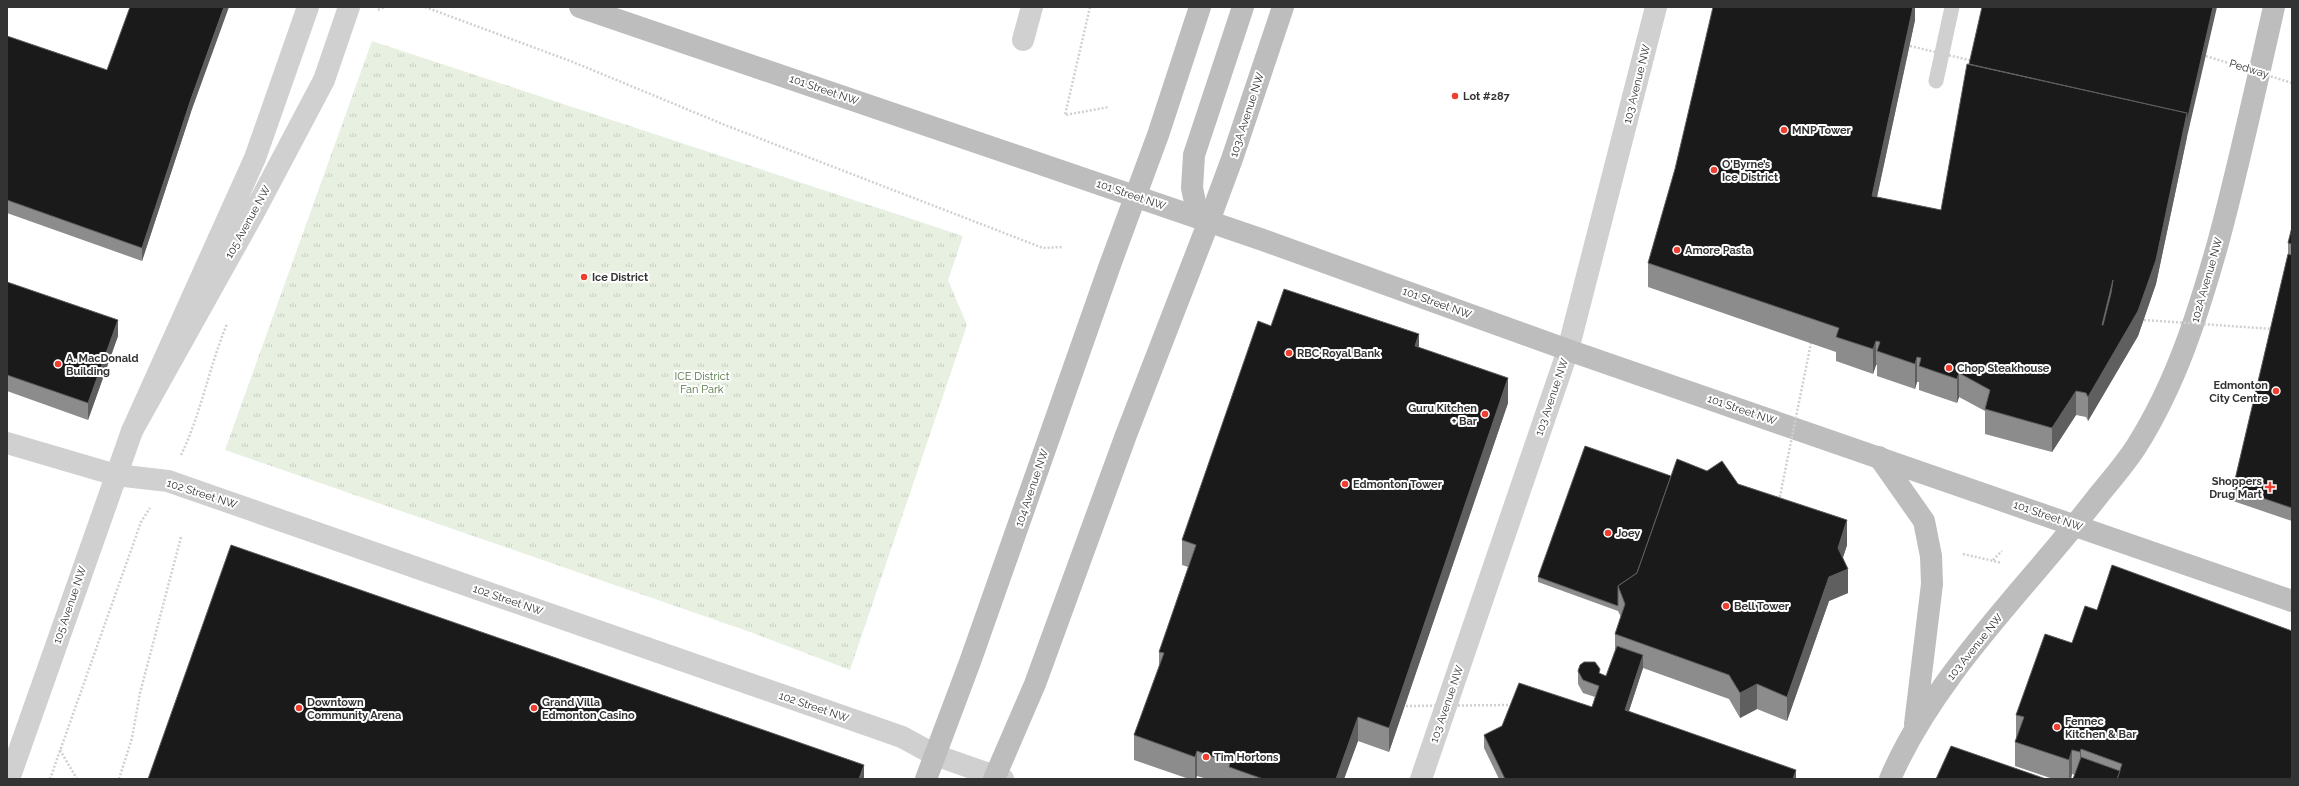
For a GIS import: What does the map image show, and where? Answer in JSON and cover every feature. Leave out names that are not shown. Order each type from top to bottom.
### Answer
[{"type":"main road","name":"101 Street NW","points":[[580,7],[1209,221],[1568,350],[2292,601]]},
{"type":"main road","points":[[1135,196],[1158,135],[1200,7]]},
{"type":"main road","points":[[998,778],[1035,684],[1126,435],[1209,221],[1196,207],[1192,188],[1194,155],[1243,7]]},
{"type":"main road","name":"103A Avenue NW","points":[[1209,221],[1232,160],[1283,7]]},
{"type":"main road","name":"102A Avenue NW","points":[[2076,525],[2135,448],[2165,396],[2193,328],[2237,174],[2274,7]]},
{"type":"main road","name":"104 Avenue NW","points":[[926,779],[970,662],[1135,196]]},
{"type":"main road","points":[[1878,457],[1924,521],[1930,556],[1932,584],[1914,731]]},
{"type":"main road","name":"103 Avenue NW","points":[[1890,779],[1914,731],[1934,698],[2076,525]]},
{"type":"street","name":"105 Avenue NW","points":[[9,775],[132,431],[255,158],[308,7]]},
{"type":"street","name":"105 Avenue NW","points":[[132,431],[252,216],[324,80],[350,7]]},
{"type":"street","points":[[1023,40],[1032,7]]},
{"type":"street","name":"103 Avenue NW","points":[[1421,779],[1568,350],[1656,7]]},
{"type":"street","name":"102 Street NW","points":[[7,443],[116,475],[168,481],[902,737],[935,755],[998,778]]},
{"type":"lane","points":[[1936,81],[1952,7]]},
{"type":"path","points":[[379,8],[384,7]]},
{"type":"path","points":[[424,7],[573,62],[724,125],[1042,248],[1062,247]]},
{"type":"path","points":[[1090,7],[1065,115],[1109,107]]},
{"type":"path","points":[[1910,46],[1973,61]]},
{"type":"path","points":[[2206,56],[2292,83]]},
{"type":"path","points":[[2144,320],[2275,329]]},
{"type":"path","points":[[1778,505],[1811,343]]},
{"type":"path","points":[[50,779],[141,522]]},
{"type":"path","points":[[119,779],[132,738],[140,693],[181,537]]},
{"type":"path","points":[[1993,560],[2002,551]]},
{"type":"path","points":[[1963,554],[2002,563]]},
{"type":"path","points":[[1406,706],[1515,705]]},
{"type":"path","points":[[60,750],[78,779]]},
{"type":"green space","name":"ICE District Fan Park","points":[[372,41],[963,236],[948,280],[967,325],[850,670],[753,633],[225,450]]},
{"type":"building","points":[[130,7],[224,7],[191,99],[142,248],[7,200],[7,36],[107,70]]},
{"type":"building","points":[[1713,7],[1913,7],[1872,196],[1941,210],[1967,64],[2187,113],[2156,260],[2138,311],[2088,397],[2086,393],[2076,391],[2052,428],[1985,409],[1990,390],[1959,373],[1957,379],[1919,366],[1921,358],[1917,357],[1915,364],[1877,351],[1880,342],[1876,341],[1873,349],[1836,337],[1839,328],[1648,263],[1675,169]],"holes":[[[2113,280],[2103,325],[2102,325]]]},
{"type":"building","points":[[1982,7],[2213,7],[2187,121],[2187,113],[1969,64]]},
{"type":"building","points":[[2292,227],[2292,244],[2288,243]]},
{"type":"building","name":"Edmonton City Centre","points":[[2288,254],[2292,255],[2292,508],[2233,488]]},
{"type":"building","name":"A. MacDonald Building","points":[[7,282],[118,320],[88,403],[7,375]]},
{"type":"building","name":"Edmonton Tower","points":[[1284,289],[1419,334],[1415,346],[1508,378],[1389,728],[1358,717],[1336,779],[1263,779],[1229,767],[1230,763],[1197,751],[1195,757],[1134,735],[1164,653],[1159,652],[1196,545],[1182,540],[1258,321],[1271,326]]},
{"type":"building","name":"Joey","points":[[1585,446],[1671,476],[1637,573],[1618,586],[1618,606],[1538,577]]},
{"type":"building","name":"Bell Tower","points":[[1677,459],[1707,471],[1722,461],[1738,484],[1847,520],[1838,548],[1848,569],[1829,577],[1787,697],[1757,684],[1740,693],[1729,675],[1615,634],[1625,604],[1618,586],[1637,573]]},
{"type":"building","points":[[231,545],[864,765],[859,779],[148,779]]},
{"type":"building","points":[[2112,565],[2292,631],[2292,779],[2117,779],[2122,764],[2081,749],[2080,752],[2072,750],[2069,760],[2015,742],[2024,717],[2016,715],[2045,634],[2072,643],[2085,606],[2097,610]]},
{"type":"building","points":[[1617,646],[1643,655],[1625,710],[1796,770],[1793,779],[1505,779],[1484,735],[1502,726],[1519,683],[1592,707],[1599,686],[1583,680],[1578,671],[1580,665],[1584,662],[1595,662],[1600,669],[1599,673],[1606,676]]},
{"type":"building","points":[[1951,746],[2046,779],[1936,779]]},
{"type":"building","points":[[2081,757],[2120,771],[2117,779],[2073,779]]},
{"type":"place","name":"Lot #287","points":[[1455,96]]},
{"type":"place","name":"MNP Tower","points":[[1784,130]]},
{"type":"place","name":"O'Byrne’s Ice District","points":[[1714,170]]},
{"type":"place","name":"Amore Pasta","points":[[1677,250]]},
{"type":"place","name":"Ice District","points":[[584,277]]},
{"type":"place","name":"RBC Royal Bank","points":[[1289,353]]},
{"type":"place","name":"A. MacDonald Building","points":[[58,364]]},
{"type":"place","name":"Chop Steakhouse","points":[[1949,368]]},
{"type":"place","name":"Edmonton City Centre","points":[[2276,391]]},
{"type":"place","name":"Guru Kitchen + Bar","points":[[1485,414]]},
{"type":"place","name":"Edmonton Tower","points":[[1345,484]]},
{"type":"place","name":"Shoppers Drug Mart","points":[[2270,487]]},
{"type":"place","name":"Joey","points":[[1608,533]]},
{"type":"place","name":"Bell Tower","points":[[1726,606]]},
{"type":"place","name":"Downtown Community Arena","points":[[299,708]]},
{"type":"place","name":"Grand Villa Edmonton Casino","points":[[534,708]]},
{"type":"place","name":"Fennec Kitchen & Bar","points":[[2057,727]]},
{"type":"place","name":"Tim Hortons","points":[[1206,757]]}]
